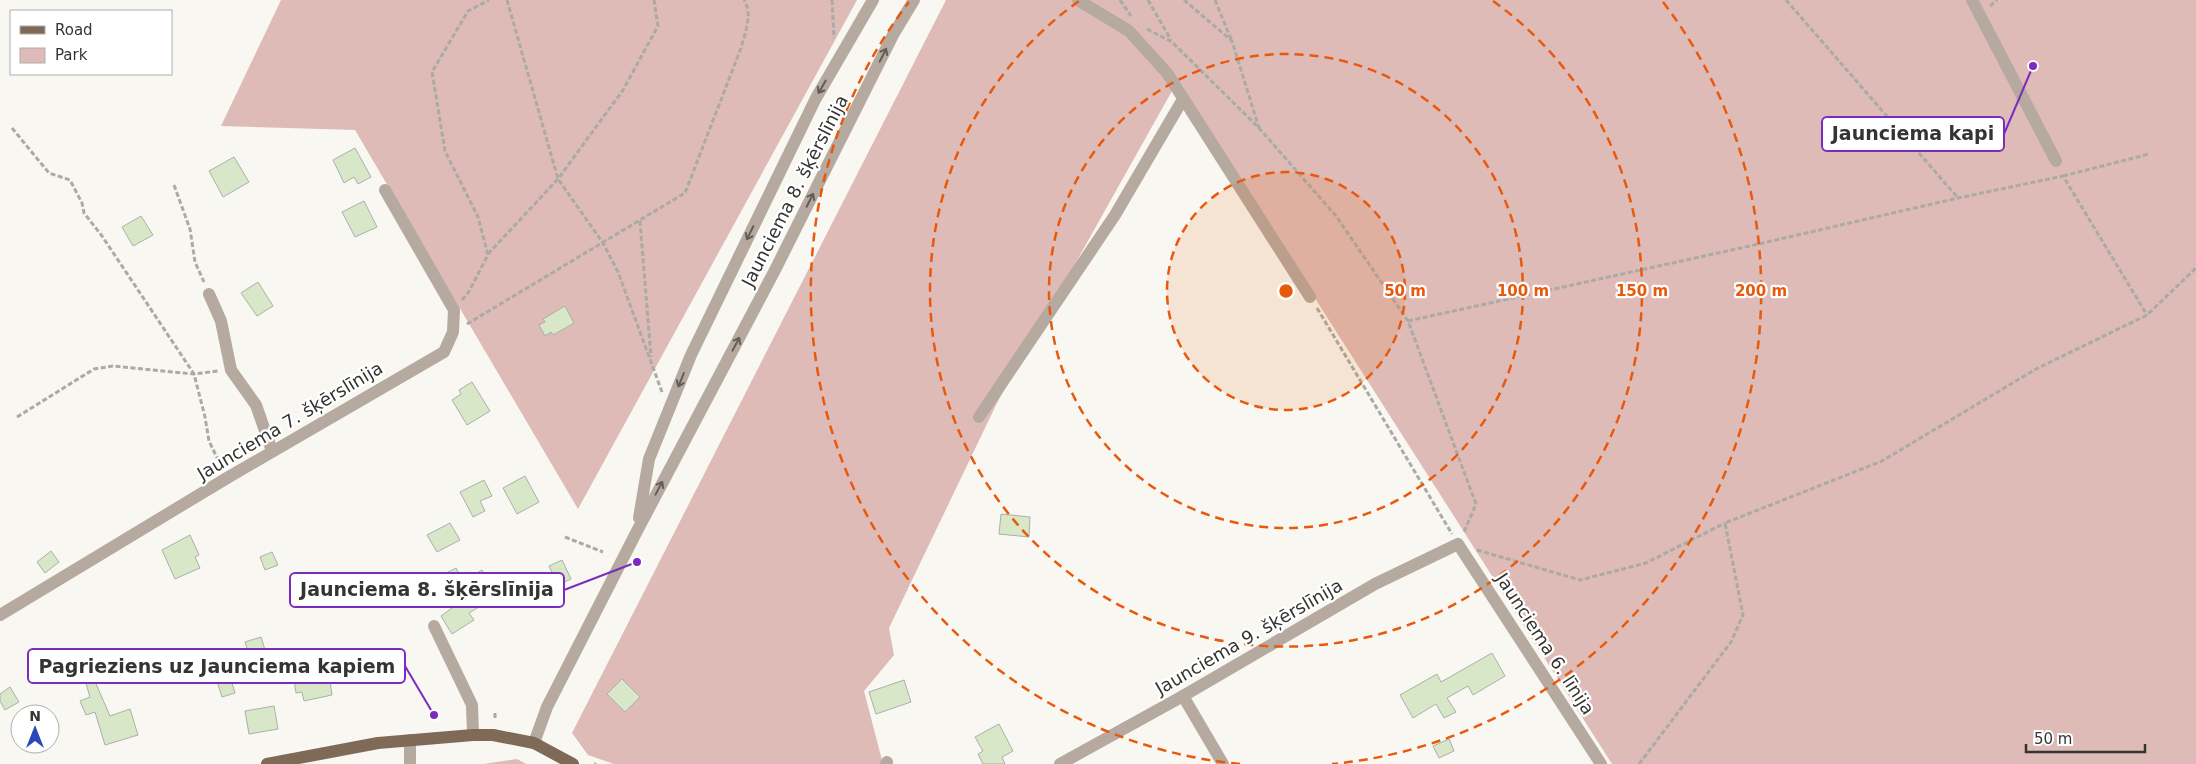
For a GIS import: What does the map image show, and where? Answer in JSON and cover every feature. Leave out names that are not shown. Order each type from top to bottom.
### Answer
[{"type":"main road","points":[[267,764],[378,743],[493,735],[534,743],[574,764]]},
{"type":"street","name":"Jaunciema 8. šķērslīnija","points":[[636,531],[649,459],[690,355],[816,98],[874,0]]},
{"type":"street","name":"Jaunciema 8. šķērslīnija","points":[[534,743],[547,707],[636,531],[774,272],[893,35],[914,0]]},
{"type":"street","points":[[1078,0],[1129,31],[1167,73],[1310,297]]},
{"type":"street","points":[[1972,0],[2056,161]]},
{"type":"street","points":[[980,417],[1115,215],[1183,98]]},
{"type":"street","points":[[385,190],[454,310]]},
{"type":"street","points":[[210,294],[220,321],[231,370],[256,405],[272,451]]},
{"type":"street","name":"Jaunciema 7. šķērslīnija","points":[[0,615],[272,451],[444,352],[453,332],[454,310]]},
{"type":"street","name":"Jaunciema 9. šķērslīnija","points":[[1060,764],[1183,696],[1375,584],[1458,544]]},
{"type":"street","name":"Jaunciema 6. līnija","points":[[1458,544],[1601,764]]},
{"type":"street","points":[[434,626],[472,705],[473,735]]},
{"type":"street","points":[[1183,696],[1223,764]]},
{"type":"street","points":[[410,740],[410,764]]},
{"type":"path","points":[[488,255],[478,217],[445,151],[432,72],[468,11],[489,0]]},
{"type":"path","points":[[507,0],[558,179],[603,243],[618,272],[668,410]]},
{"type":"path","points":[[454,310],[468,293],[488,255],[558,179],[623,90],[658,26],[654,0]]},
{"type":"path","points":[[453,332],[685,193],[741,48],[748,25],[744,0]]},
{"type":"path","points":[[832,0],[837,61]]},
{"type":"path","points":[[1148,0],[1172,42],[1259,128],[1336,216],[1408,321],[1476,504],[1458,544]]},
{"type":"path","points":[[1184,0],[1232,42]]},
{"type":"path","points":[[1215,0],[1232,42],[1259,128]]},
{"type":"path","points":[[1786,0],[1958,198]]},
{"type":"path","points":[[1146,29],[1172,42]]},
{"type":"path","points":[[12,128],[49,173],[70,180],[82,203],[84,214],[102,236],[194,374],[209,442],[227,478]]},
{"type":"path","points":[[1408,321],[2063,176],[2150,154]]},
{"type":"path","points":[[2063,176],[2147,315]]},
{"type":"path","points":[[174,185],[190,229],[195,262],[210,294]]},
{"type":"path","points":[[640,221],[652,363]]},
{"type":"path","points":[[1310,297],[1458,544],[1580,580],[1646,563],[1726,523],[1882,461],[2036,369],[2147,315],[2196,268]]},
{"type":"path","points":[[17,417],[94,368],[113,366],[194,374],[231,370]]},
{"type":"path","points":[[1639,764],[1732,642],[1743,615],[1726,523]]},
{"type":"path","points":[[565,537],[603,552]]},
{"type":"path","points":[[495,711],[495,718]]},
{"type":"green space","points":[[281,0],[857,0],[578,509],[355,130],[221,126]]},
{"type":"green space","points":[[946,0],[2196,0],[2196,764],[1612,764],[1177,82],[997,403],[889,628],[894,655],[864,691],[883,764],[614,764],[588,755],[572,733]]},
{"type":"green space","points":[[517,759],[526,764],[484,764]]},
{"type":"building","points":[[355,148],[371,177],[358,184],[354,177],[344,183],[333,160]]},
{"type":"building","points":[[234,157],[249,182],[223,197],[209,171]]},
{"type":"building","points":[[364,201],[377,227],[355,237],[342,212]]},
{"type":"building","points":[[141,216],[153,235],[133,246],[122,227]]},
{"type":"building","points":[[258,282],[273,306],[257,316],[241,293]]},
{"type":"building","points":[[565,306],[574,323],[553,335],[551,332],[545,336],[539,325],[545,322],[543,319]]},
{"type":"building","points":[[472,382],[490,411],[467,425],[452,400],[461,394],[459,390]]},
{"type":"building","points":[[525,476],[539,502],[517,514],[503,488]]},
{"type":"building","points":[[484,480],[492,496],[480,501],[485,511],[473,517],[460,492]]},
{"type":"building","points":[[1001,514],[1030,517],[1029,537],[999,534]]},
{"type":"building","points":[[450,523],[460,540],[437,552],[427,535]]},
{"type":"building","points":[[190,535],[199,555],[195,557],[200,568],[175,579],[162,550]]},
{"type":"building","points":[[51,551],[59,562],[45,573],[37,562]]},
{"type":"building","points":[[272,552],[278,565],[265,570],[260,557]]},
{"type":"building","points":[[562,560],[571,579],[558,585],[549,566]]},
{"type":"building","points":[[456,568],[463,581],[482,570],[497,596],[469,613],[474,620],[452,634],[441,616],[452,608],[437,578]]},
{"type":"building","points":[[261,637],[266,653],[250,658],[245,642]]},
{"type":"building","points":[[1492,653],[1505,676],[1473,695],[1468,686],[1447,698],[1456,712],[1444,718],[1436,704],[1413,718],[1400,695],[1437,674],[1441,682]]},
{"type":"building","points":[[328,668],[332,695],[304,701],[302,692],[296,693],[293,674]]},
{"type":"building","points":[[229,673],[235,693],[222,697],[216,678]]},
{"type":"building","points":[[93,677],[110,716],[130,709],[138,735],[105,745],[95,712],[86,715],[80,701],[90,697],[85,680]]},
{"type":"building","points":[[622,679],[640,697],[625,712],[607,694]]},
{"type":"building","points":[[904,680],[911,702],[876,714],[869,692]]},
{"type":"building","points":[[10,687],[19,702],[10,704],[10,707],[5,710],[0,701],[0,694]]},
{"type":"building","points":[[274,706],[278,729],[249,734],[245,711]]},
{"type":"building","points":[[999,724],[1013,751],[1002,757],[1005,764],[983,764],[978,754],[983,751],[975,737]]},
{"type":"building","points":[[1449,739],[1454,751],[1439,758],[1433,746]]},
{"type":"place","name":"Jaunciema kapi","points":[[2033,66]]},
{"type":"place","name":"Jaunciema 8. šķērslīnija","points":[[637,562]]},
{"type":"place","name":"Pagrieziens uz Jaunciema kapiem","points":[[434,715]]}]
